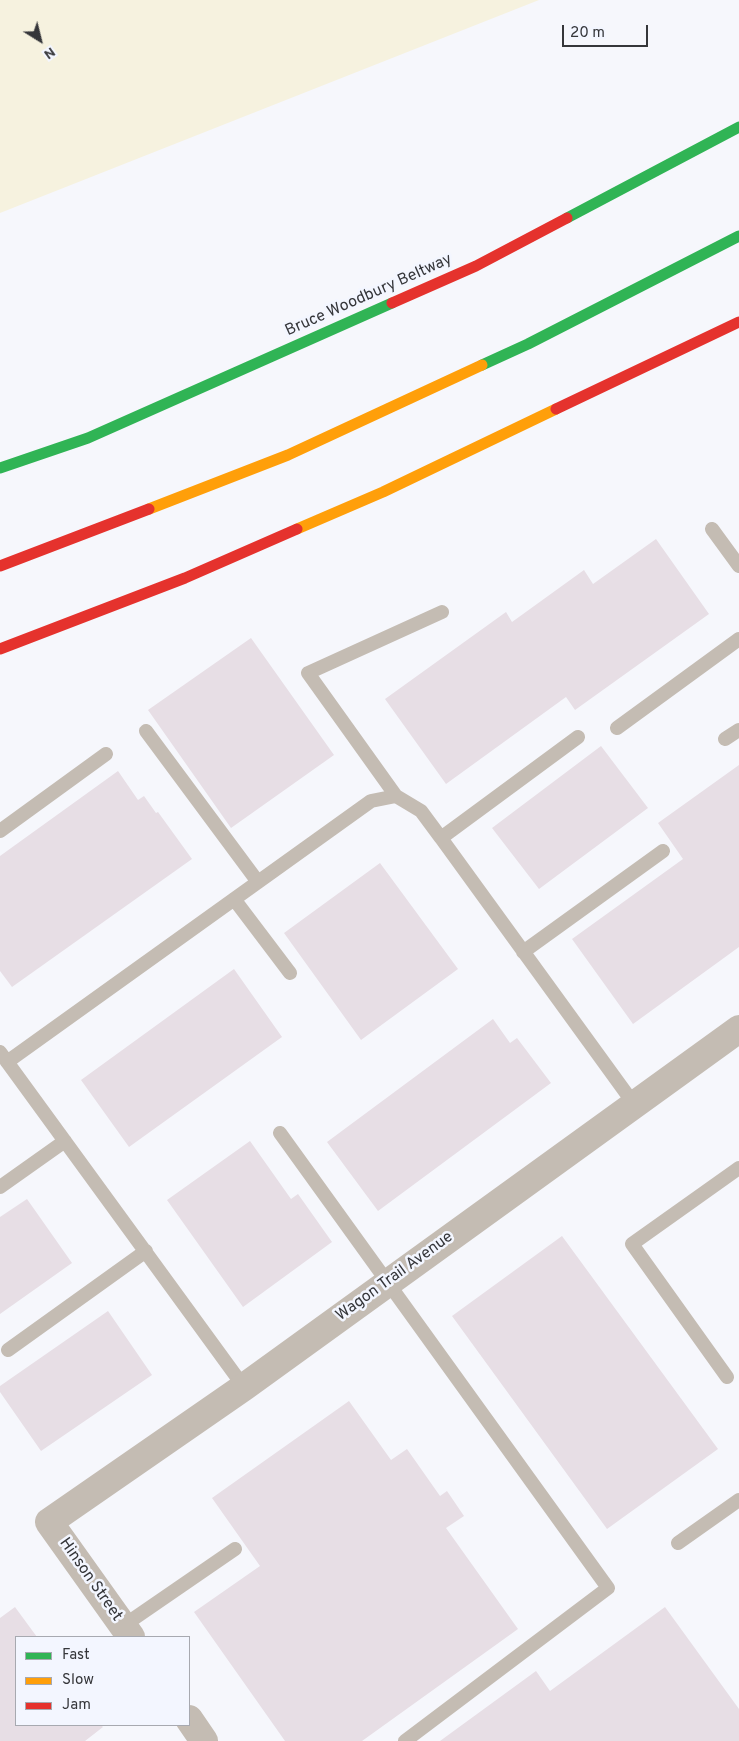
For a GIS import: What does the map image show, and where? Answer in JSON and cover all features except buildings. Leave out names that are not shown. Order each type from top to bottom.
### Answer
[{"type":"highway","name":"Bruce Woodbury Beltway","points":[[0,468],[88,438],[476,266],[739,127]]},
{"type":"highway","points":[[0,566],[288,455],[528,344],[739,236]]},
{"type":"highway","points":[[0,649],[185,578],[383,492],[739,322]]},
{"type":"street","name":"Wagon Trail Avenue","points":[[49,1522],[244,1386],[739,1029]]},
{"type":"street","name":"Hinson Street","points":[[49,1522],[127,1632]]},
{"type":"lane","points":[[712,529],[739,566]]},
{"type":"lane","points":[[442,612],[308,673],[396,796],[421,811],[634,1104]]},
{"type":"lane","points":[[617,728],[739,639]]},
{"type":"lane","points":[[725,739],[739,730]]},
{"type":"lane","points":[[146,731],[258,882]]},
{"type":"lane","points":[[441,838],[578,737]]},
{"type":"lane","points":[[0,831],[106,754]]},
{"type":"lane","points":[[244,1386],[4,1057],[234,899],[371,801],[396,796]]},
{"type":"lane","points":[[523,952],[663,851]]},
{"type":"lane","points":[[234,899],[290,973]]},
{"type":"lane","points":[[280,1134],[608,1588],[405,1741]]},
{"type":"lane","points":[[0,1187],[65,1141]]},
{"type":"lane","points":[[728,1377],[632,1244],[739,1168]]},
{"type":"lane","points":[[8,1350],[146,1251]]},
{"type":"lane","points":[[678,1543],[739,1500]]},
{"type":"lane","points":[[127,1632],[235,1549]]},
{"type":"sand","points":[[0,0],[539,0],[0,213]]},
{"type":"traffic: fast","points":[[567,218],[739,127]]},
{"type":"traffic: fast","points":[[482,365],[528,344],[739,236]]},
{"type":"traffic: fast","points":[[0,468],[88,438],[392,303]]},
{"type":"traffic: slow","points":[[149,509],[288,455],[482,365]]},
{"type":"traffic: slow","points":[[297,529],[383,492],[556,409]]},
{"type":"traffic: jam","points":[[392,303],[476,266],[567,218]]},
{"type":"traffic: jam","points":[[556,409],[739,322]]},
{"type":"traffic: jam","points":[[0,566],[149,509]]},
{"type":"traffic: jam","points":[[0,649],[185,578],[297,529]]}]
